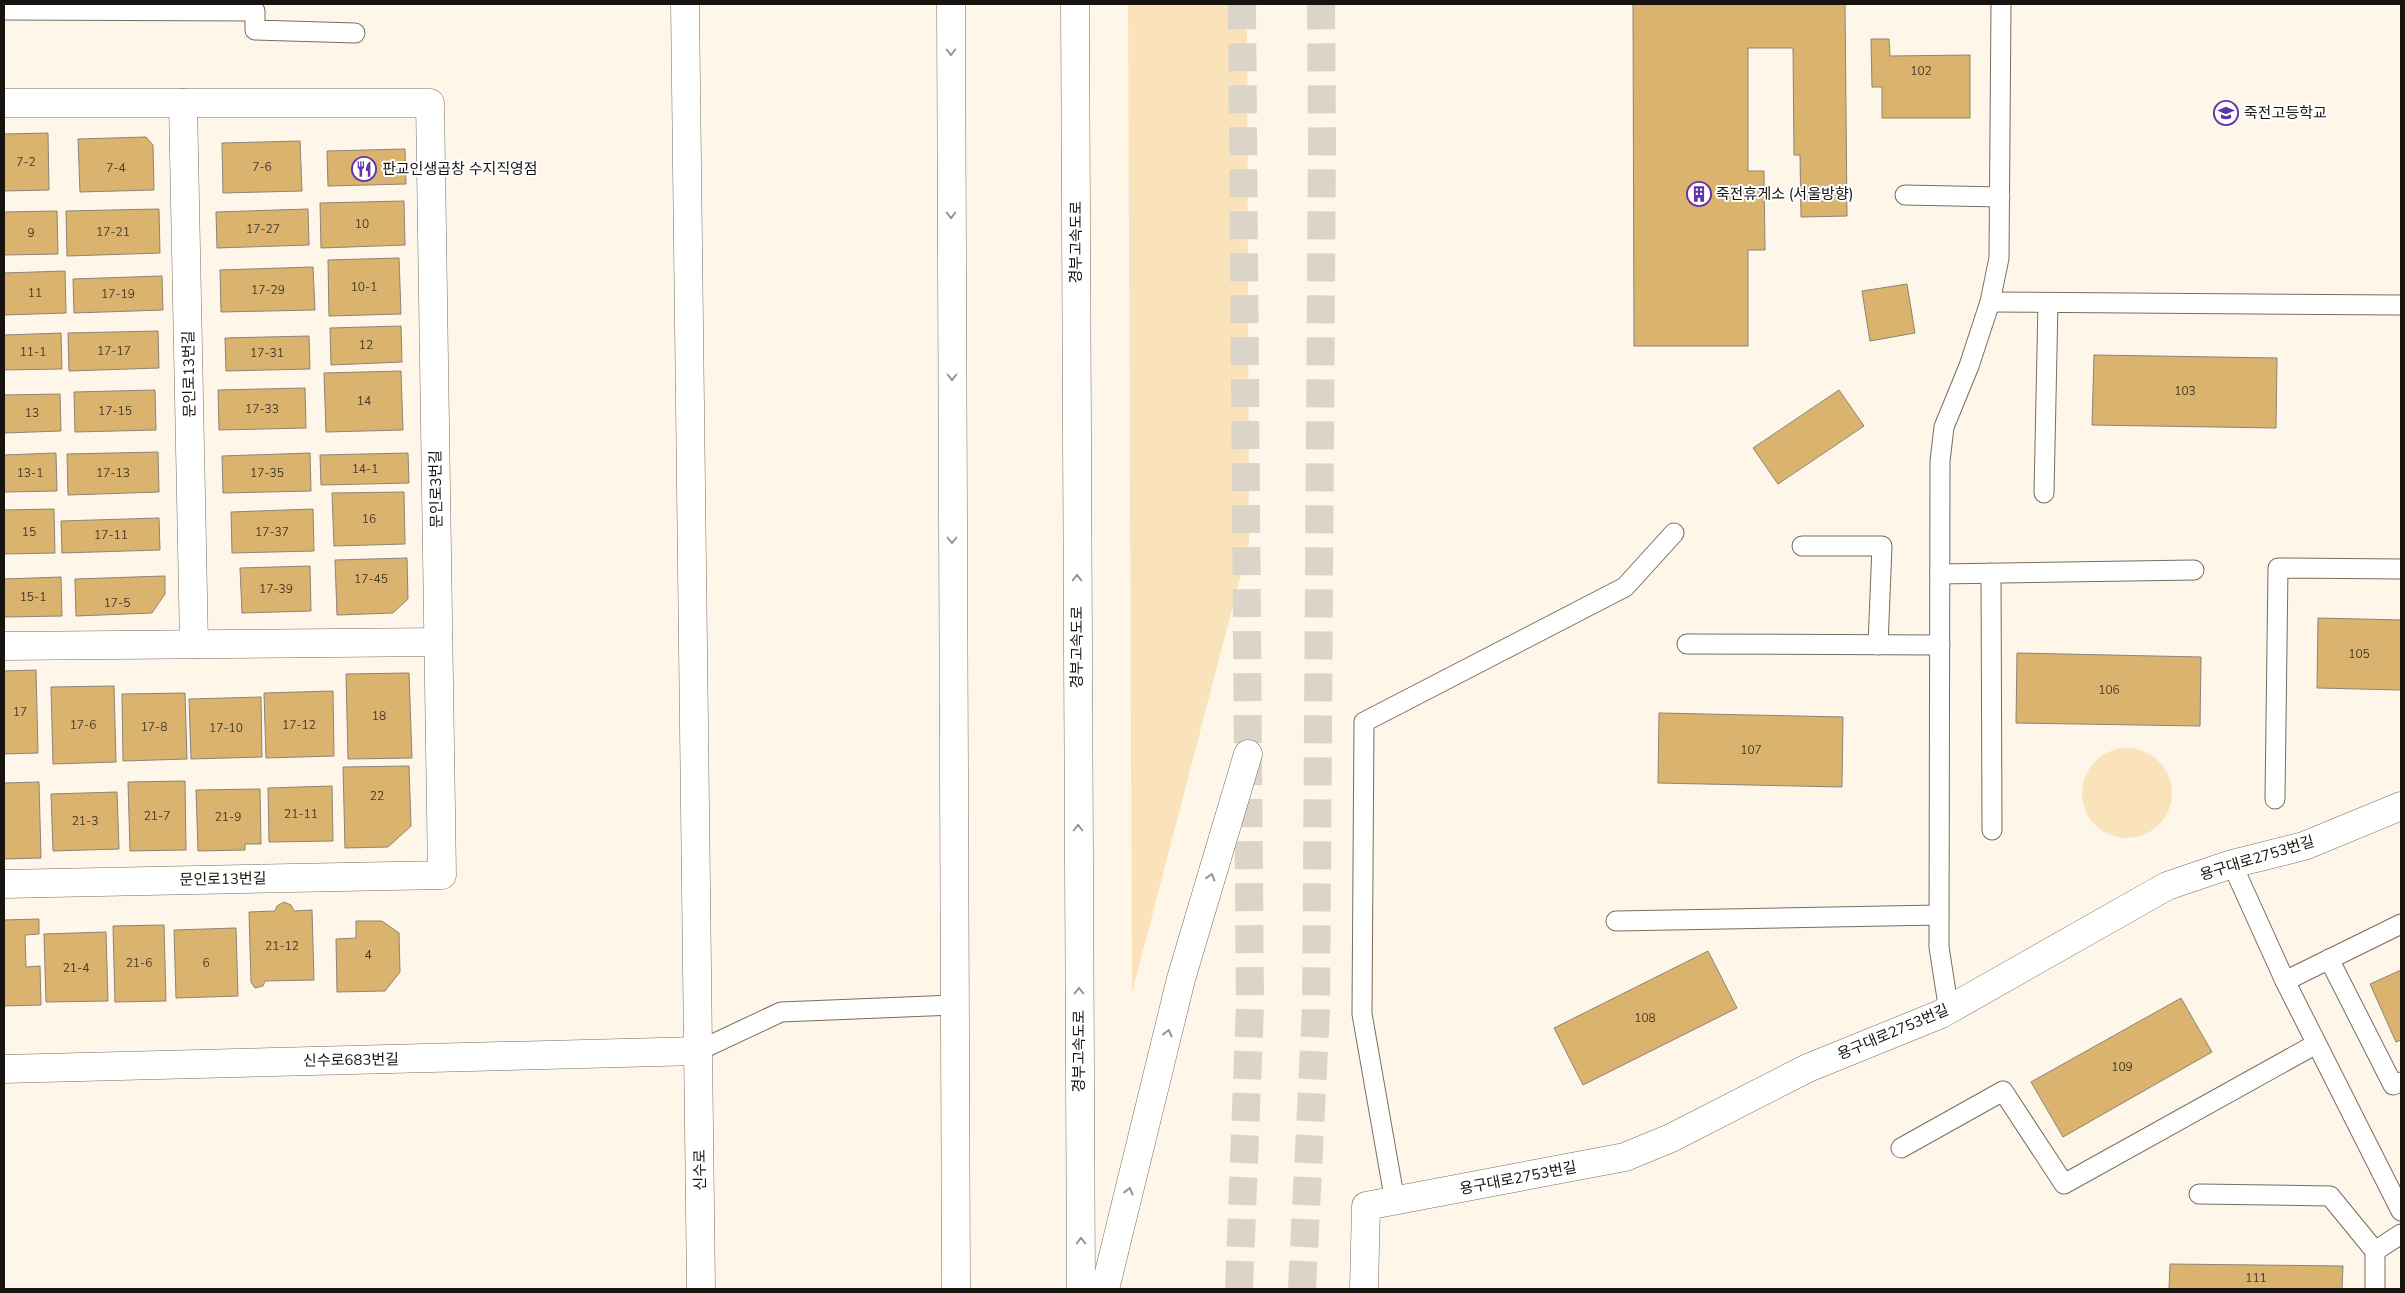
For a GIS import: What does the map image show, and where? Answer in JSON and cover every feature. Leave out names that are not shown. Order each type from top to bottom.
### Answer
[{"type":"main road","name":"신수로","points":[[685,4],[701,1289]]},
{"type":"main road","points":[[951,4],[956,1289]]},
{"type":"main road","name":"경부고속도로","points":[[1075,4],[1081,1289]]},
{"type":"main road","points":[[4,104],[183,103]]},
{"type":"main road","name":"문인로3번길","points":[[183,103],[430,103],[442,875]]},
{"type":"main road","name":"문인로13번길","points":[[183,103],[194,644]]},
{"type":"main road","points":[[4,646],[438,642]]},
{"type":"main road","points":[[1105,1289],[1181,979],[1248,754]]},
{"type":"main road","name":"용구대로2753번길","points":[[1364,1289],[1366,1206],[1625,1157],[1671,1138],[1808,1068],[1941,1014],[2167,886],[2232,864],[2304,846],[2401,806]]},
{"type":"main road","name":"문인로13번길","points":[[4,884],[442,875]]},
{"type":"main road","name":"신수로683번길","points":[[4,1069],[698,1050]]},
{"type":"lane","points":[[1941,1014],[1948,1005],[1939,948],[1940,461],[1944,427],[1969,366],[1990,302],[1999,258],[2001,4]]},
{"type":"lane","points":[[4,10],[34,7],[256,12],[256,30],[355,33]]},
{"type":"lane","points":[[1905,195],[2000,196]]},
{"type":"lane","points":[[1990,302],[2401,304]]},
{"type":"lane","points":[[2044,493],[2048,303]]},
{"type":"lane","points":[[1395,1202],[1362,1014],[1364,722],[1625,587],[1674,533]]},
{"type":"lane","points":[[1802,546],[1882,546],[1878,645]]},
{"type":"lane","points":[[2275,799],[2278,568],[2401,568]]},
{"type":"lane","points":[[1940,574],[2194,570]]},
{"type":"lane","points":[[1991,573],[1992,830]]},
{"type":"lane","points":[[1687,644],[1940,646]]},
{"type":"lane","points":[[2232,864],[2316,1044],[2401,1210]]},
{"type":"lane","points":[[1616,921],[1939,915]]},
{"type":"lane","points":[[2285,980],[2401,924]]},
{"type":"lane","points":[[2329,959],[2393,1086],[2401,1082]]},
{"type":"lane","points":[[698,1050],[782,1012],[954,1005]]},
{"type":"lane","points":[[1901,1148],[2003,1090],[2064,1184],[2316,1044]]},
{"type":"lane","points":[[2199,1194],[2330,1196],[2375,1251],[2375,1289]]},
{"type":"lane","points":[[2375,1251],[2401,1234]]},
{"type":"shaded area","points":[[1128,4],[1247,4],[1249,544],[1132,993]]},
{"type":"shaded area","points":[[2127,748],[2144,751],[2159,761],[2169,776],[2172,793],[2169,810],[2159,825],[2144,835],[2127,838],[2110,835],[2095,825],[2085,810],[2082,793],[2085,776],[2095,761],[2110,751]]},
{"type":"building","name":"죽전휴게소 (서울방향)","points":[[1633,4],[1845,4],[1847,216],[1801,217],[1800,155],[1794,155],[1793,48],[1748,48],[1748,171],[1764,171],[1765,250],[1748,250],[1748,346],[1634,346]]},
{"type":"building","points":[[1871,39],[1889,39],[1890,56],[1970,55],[1970,118],[1882,118],[1882,87],[1872,87]]},
{"type":"building","points":[[48,133],[49,190],[4,191],[4,134]]},
{"type":"building","points":[[146,137],[153,145],[154,190],[80,192],[78,139]]},
{"type":"building","points":[[300,141],[302,191],[223,193],[222,143]]},
{"type":"building","points":[[405,149],[406,184],[328,186],[327,151]]},
{"type":"building","points":[[404,201],[405,245],[321,248],[320,203]]},
{"type":"building","points":[[159,209],[160,253],[67,256],[66,211]]},
{"type":"building","points":[[308,209],[309,245],[217,248],[216,212]]},
{"type":"building","points":[[57,211],[58,254],[4,255],[4,212]]},
{"type":"building","points":[[399,258],[401,314],[329,316],[328,260]]},
{"type":"building","points":[[313,267],[315,310],[221,312],[220,270]]},
{"type":"building","points":[[65,271],[66,313],[4,315],[4,273]]},
{"type":"building","points":[[162,276],[163,310],[74,313],[73,279]]},
{"type":"building","points":[[1907,284],[1915,333],[1870,341],[1862,291]]},
{"type":"building","points":[[401,326],[402,362],[331,365],[330,328]]},
{"type":"building","points":[[158,331],[159,368],[69,371],[68,333]]},
{"type":"building","points":[[61,333],[62,369],[4,370],[4,335]]},
{"type":"building","points":[[309,336],[310,369],[226,371],[225,338]]},
{"type":"building","points":[[2094,355],[2277,358],[2276,428],[2092,425]]},
{"type":"building","points":[[401,371],[403,430],[326,432],[324,373]]},
{"type":"building","points":[[305,388],[306,428],[219,430],[218,390]]},
{"type":"building","points":[[155,390],[156,430],[75,432],[74,392]]},
{"type":"building","points":[[1839,390],[1864,426],[1778,484],[1753,448]]},
{"type":"building","points":[[60,394],[61,431],[4,433],[4,395]]},
{"type":"building","points":[[158,452],[159,492],[68,495],[67,454]]},
{"type":"building","points":[[56,453],[57,491],[4,492],[4,455]]},
{"type":"building","points":[[310,453],[311,491],[223,493],[222,456]]},
{"type":"building","points":[[408,453],[409,483],[321,485],[320,455]]},
{"type":"building","points":[[404,492],[405,544],[334,546],[332,493]]},
{"type":"building","points":[[54,509],[55,553],[4,554],[4,510]]},
{"type":"building","points":[[313,509],[314,551],[232,553],[231,512]]},
{"type":"building","points":[[159,518],[160,550],[62,553],[61,521]]},
{"type":"building","points":[[407,558],[408,599],[393,613],[337,615],[335,560]]},
{"type":"building","points":[[310,566],[311,611],[242,613],[240,568]]},
{"type":"building","points":[[165,576],[165,594],[152,613],[76,616],[75,579]]},
{"type":"building","points":[[61,577],[62,616],[4,617],[4,579]]},
{"type":"building","points":[[2318,618],[2401,620],[2401,690],[2317,688]]},
{"type":"building","points":[[2017,653],[2201,657],[2200,726],[2016,723]]},
{"type":"building","points":[[36,670],[38,753],[4,754],[4,671]]},
{"type":"building","points":[[409,673],[412,758],[348,759],[346,674]]},
{"type":"building","points":[[114,686],[116,762],[53,764],[51,687]]},
{"type":"building","points":[[333,691],[334,756],[266,758],[264,693]]},
{"type":"building","points":[[185,693],[187,759],[123,761],[122,694]]},
{"type":"building","points":[[261,697],[262,757],[191,759],[189,699]]},
{"type":"building","points":[[1659,713],[1843,717],[1842,787],[1658,783]]},
{"type":"building","points":[[409,766],[411,826],[388,847],[345,848],[343,767]]},
{"type":"building","points":[[185,781],[186,850],[130,851],[128,782]]},
{"type":"building","points":[[39,782],[41,858],[4,859],[4,783]]},
{"type":"building","points":[[332,786],[333,841],[269,842],[268,788]]},
{"type":"building","points":[[260,789],[261,844],[245,844],[245,850],[198,851],[196,790]]},
{"type":"building","points":[[117,792],[119,849],[53,851],[51,794]]},
{"type":"building","points":[[284,902],[291,905],[294,911],[312,910],[314,980],[265,981],[263,986],[255,988],[251,982],[249,912],[275,911],[277,906]]},
{"type":"building","points":[[39,919],[39,934],[25,935],[26,967],[40,966],[41,1005],[4,1006],[4,920]]},
{"type":"building","points":[[356,921],[382,921],[399,933],[400,972],[385,991],[337,992],[336,939],[356,938]]},
{"type":"building","points":[[164,925],[166,1001],[115,1002],[113,926]]},
{"type":"building","points":[[236,928],[238,996],[176,998],[174,930]]},
{"type":"building","points":[[106,932],[108,1001],[46,1002],[44,934]]},
{"type":"building","points":[[1708,951],[1737,1008],[1583,1085],[1554,1028]]},
{"type":"building","points":[[2401,970],[2401,1040],[2396,1042],[2370,984]]},
{"type":"building","points":[[2181,998],[2212,1052],[2063,1137],[2031,1082]]},
{"type":"building","points":[[2170,1264],[2343,1266],[2342,1289],[2169,1289]]},
{"type":"tunnel","points":[[1239,1289],[1250,1006],[1242,4]]},
{"type":"tunnel","points":[[1302,1289],[1316,1010],[1322,144],[1321,4]]},
{"type":"place","name":"죽전고등학교","points":[[2226,113]]},
{"type":"place","name":"판교인생곱창 수지직영점","points":[[364,169]]},
{"type":"place","name":"죽전휴게소 (서울방향)","points":[[1699,194]]}]
